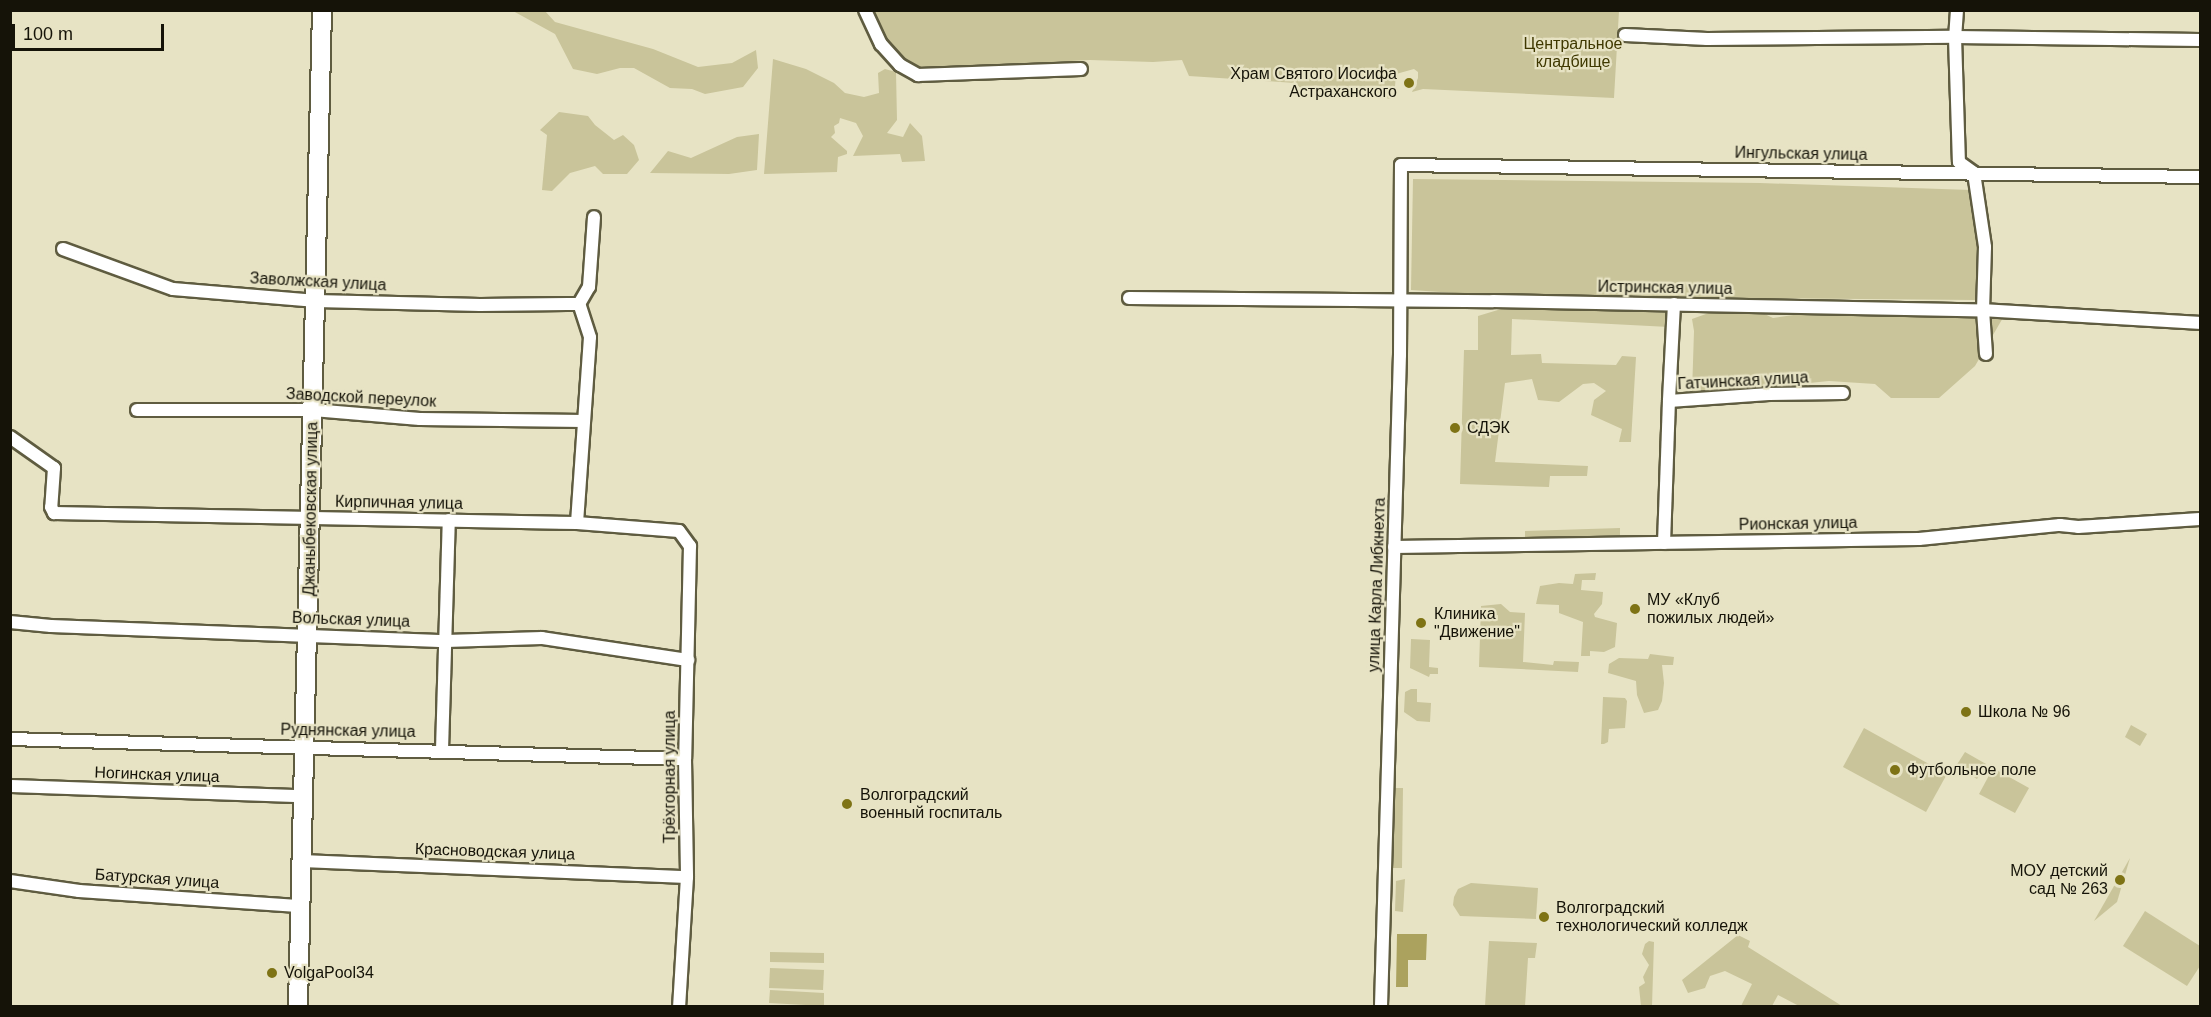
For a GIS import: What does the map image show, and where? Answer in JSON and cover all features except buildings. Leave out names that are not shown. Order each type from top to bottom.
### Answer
[{"type":"main road","name":"Джаныбековская улица","points":[[298,1006],[312,517],[322,10]]},
{"type":"street","points":[[865,10],[881,44],[900,64],[918,75],[1081,69]]},
{"type":"street","points":[[1958,10],[1956,37],[1959,162],[1974,173],[1985,247],[1983,310],[1986,354]]},
{"type":"street","points":[[1625,35],[1782,40],[1956,37],[2200,40]]},
{"type":"street","name":"Ингульская улица","points":[[1401,165],[2200,177]]},
{"type":"street","name":"улица Карла Либкнехта","points":[[1381,1006],[1394,547],[1401,165]]},
{"type":"street","points":[[577,523],[590,337],[579,304],[589,287],[594,217]]},
{"type":"street","name":"Заволжская улица","points":[[63,249],[173,289],[316,301],[480,305],[579,304]]},
{"type":"street","name":"Истринская улица","points":[[1129,298],[1983,310],[2200,323]]},
{"type":"street","name":"Гатчинская улица","points":[[1674,304],[1669,401],[1769,394],[1843,393]]},
{"type":"street","points":[[1664,543],[1669,401]]},
{"type":"street","name":"Заводской переулок","points":[[137,410],[313,410],[420,420],[584,421]]},
{"type":"street","name":"Кирпичная улица","points":[[10,437],[54,468],[51,507],[54,513],[577,523],[679,531],[690,546]]},
{"type":"street","name":"Рионская улица","points":[[1394,547],[1919,538],[2060,525],[2078,527],[2200,519]]},
{"type":"street","points":[[442,750],[449,520]]},
{"type":"street","name":"Трёхгорная улица","points":[[680,1006],[687,877],[685,759],[690,546]]},
{"type":"street","name":"Вольская улица","points":[[10,622],[51,626],[446,641],[542,638],[688,660]]},
{"type":"street","name":"Руднянская улица","points":[[10,739],[685,759]]},
{"type":"street","name":"Ногинская улица","points":[[10,786],[303,796]]},
{"type":"street","name":"Красноводская улица","points":[[302,861],[687,877]]},
{"type":"street","name":"Батурская улица","points":[[10,881],[79,891],[301,906]]},
{"type":"green space","points":[[513,11],[545,11],[555,22],[653,49],[698,67],[732,63],[756,50],[758,68],[743,87],[705,94],[692,89],[670,88],[634,68],[620,68],[597,74],[573,69],[555,34]]},
{"type":"green space","name":"Центральное кладбище","points":[[869,11],[1619,11],[1614,98],[1423,89],[1412,92],[1418,78],[1418,72],[1414,69],[1396,74],[1394,99],[1305,92],[1295,83],[1189,76],[1182,60],[1153,62],[1090,60],[939,68],[914,67],[883,40]]},
{"type":"green space","points":[[773,59],[806,69],[834,83],[845,93],[864,97],[879,93],[878,73],[885,69],[896,72],[897,120],[887,133],[903,137],[910,123],[922,136],[925,161],[902,162],[900,154],[853,156],[863,136],[856,123],[840,118],[839,123],[834,126],[835,133],[831,137],[847,151],[847,154],[838,157],[837,172],[764,174]]},
{"type":"green space","points":[[559,112],[588,116],[595,125],[614,140],[623,135],[634,145],[639,160],[627,174],[603,174],[595,166],[570,173],[552,191],[542,190],[547,135],[540,130]]},
{"type":"green space","points":[[759,134],[757,170],[729,174],[650,173],[668,151],[691,158],[737,137]]},
{"type":"green space","points":[[1413,179],[1760,183],[1971,190],[1980,255],[1975,300],[1501,296],[1411,290]]},
{"type":"green space","points":[[1511,306],[1670,313],[1669,327],[1512,319],[1511,355],[1541,354],[1542,363],[1616,365],[1622,356],[1636,357],[1631,442],[1619,442],[1622,429],[1591,415],[1594,400],[1606,391],[1594,383],[1583,384],[1559,402],[1538,400],[1532,379],[1505,383],[1495,462],[1588,466],[1587,476],[1550,476],[1549,487],[1460,484],[1464,350],[1478,350],[1478,316]]},
{"type":"green space","points":[[1717,310],[1758,311],[1773,318],[1814,312],[2004,316],[1975,366],[1939,398],[1891,398],[1875,384],[1829,381],[1779,386],[1752,394],[1692,393],[1694,331],[1692,319]]},
{"type":"green space","points":[[1620,528],[1620,541],[1525,544],[1525,531]]},
{"type":"green space","points":[[1596,573],[1595,580],[1582,580],[1581,590],[1603,592],[1602,604],[1594,614],[1595,617],[1617,623],[1615,647],[1604,652],[1590,651],[1590,656],[1581,656],[1583,622],[1559,613],[1559,605],[1536,604],[1540,586],[1559,583],[1573,584],[1575,574]]},
{"type":"green space","points":[[1501,604],[1510,612],[1525,613],[1523,662],[1553,665],[1554,661],[1579,662],[1578,672],[1479,667],[1481,606]]},
{"type":"green space","points":[[1411,639],[1430,640],[1429,667],[1438,668],[1438,674],[1430,674],[1429,677],[1410,668]]},
{"type":"green space","points":[[1650,654],[1674,657],[1673,665],[1662,665],[1664,683],[1662,701],[1658,710],[1644,713],[1637,695],[1636,681],[1608,673],[1609,664],[1619,658],[1648,659]]},
{"type":"green space","points":[[1417,689],[1417,702],[1431,703],[1430,722],[1417,721],[1404,712],[1405,692]]},
{"type":"green space","points":[[1603,697],[1625,698],[1627,701],[1625,728],[1609,729],[1608,742],[1601,744]]},
{"type":"green space","points":[[2131,725],[2147,734],[2140,746],[2125,737]]},
{"type":"green space","name":"Футбольное поле","points":[[1864,728],[1947,774],[1926,812],[1843,767]]},
{"type":"green space","points":[[1965,752],[1986,764],[1977,779],[1956,766]]},
{"type":"green space","points":[[1993,768],[2029,788],[2015,813],[1979,794]]},
{"type":"green space","points":[[1392,788],[1403,788],[1402,868],[1391,868]]},
{"type":"green space","name":"МОУ детский сад № 263","points":[[2130,858],[2117,902],[2094,921]]},
{"type":"green space","points":[[1405,879],[1403,912],[1395,911],[1396,881]]},
{"type":"green space","points":[[1471,883],[1538,888],[1536,919],[1460,916],[1453,905],[1454,897],[1458,889]]},
{"type":"green space","points":[[2145,911],[2200,946],[2200,966],[2187,986],[2123,946]]},
{"type":"green space","points":[[1738,935],[1750,941],[1748,947],[1842,1006],[1799,1006],[1778,995],[1772,1006],[1741,1006],[1752,984],[1725,971],[1710,976],[1705,988],[1688,993],[1682,980]]},
{"type":"green space","points":[[1489,941],[1537,943],[1535,958],[1528,958],[1525,1006],[1485,1006]]},
{"type":"green space","points":[[1649,941],[1654,942],[1652,1006],[1641,1006],[1639,987],[1645,983],[1643,977],[1649,965],[1642,954],[1645,944]]},
{"type":"green space","points":[[770,952],[824,953],[824,963],[770,962]]},
{"type":"green space","points":[[770,968],[824,970],[823,990],[769,988]]},
{"type":"green space","points":[[770,990],[824,993],[824,1006],[769,1003]]},
{"type":"shaded area","points":[[1397,934],[1427,934],[1426,960],[1408,960],[1408,987],[1396,987]]},
{"type":"place","name":"Храм Святого Иосифа Астраханского","points":[[1409,83]]},
{"type":"place","name":"СДЭК","points":[[1455,428]]},
{"type":"place","name":"МУ «Клуб пожилых людей»","points":[[1635,609]]},
{"type":"place","name":"Клиника \"Движение\"","points":[[1421,623]]},
{"type":"place","name":"Школа № 96","points":[[1966,712]]},
{"type":"place","name":"Футбольное поле","points":[[1895,770]]},
{"type":"place","name":"Волгоградский военный госпиталь","points":[[847,804]]},
{"type":"place","name":"МОУ детский сад № 263","points":[[2120,880]]},
{"type":"place","name":"Волгоградский технологический колледж","points":[[1544,917]]},
{"type":"place","name":"VolgaPool34","points":[[272,973]]}]
